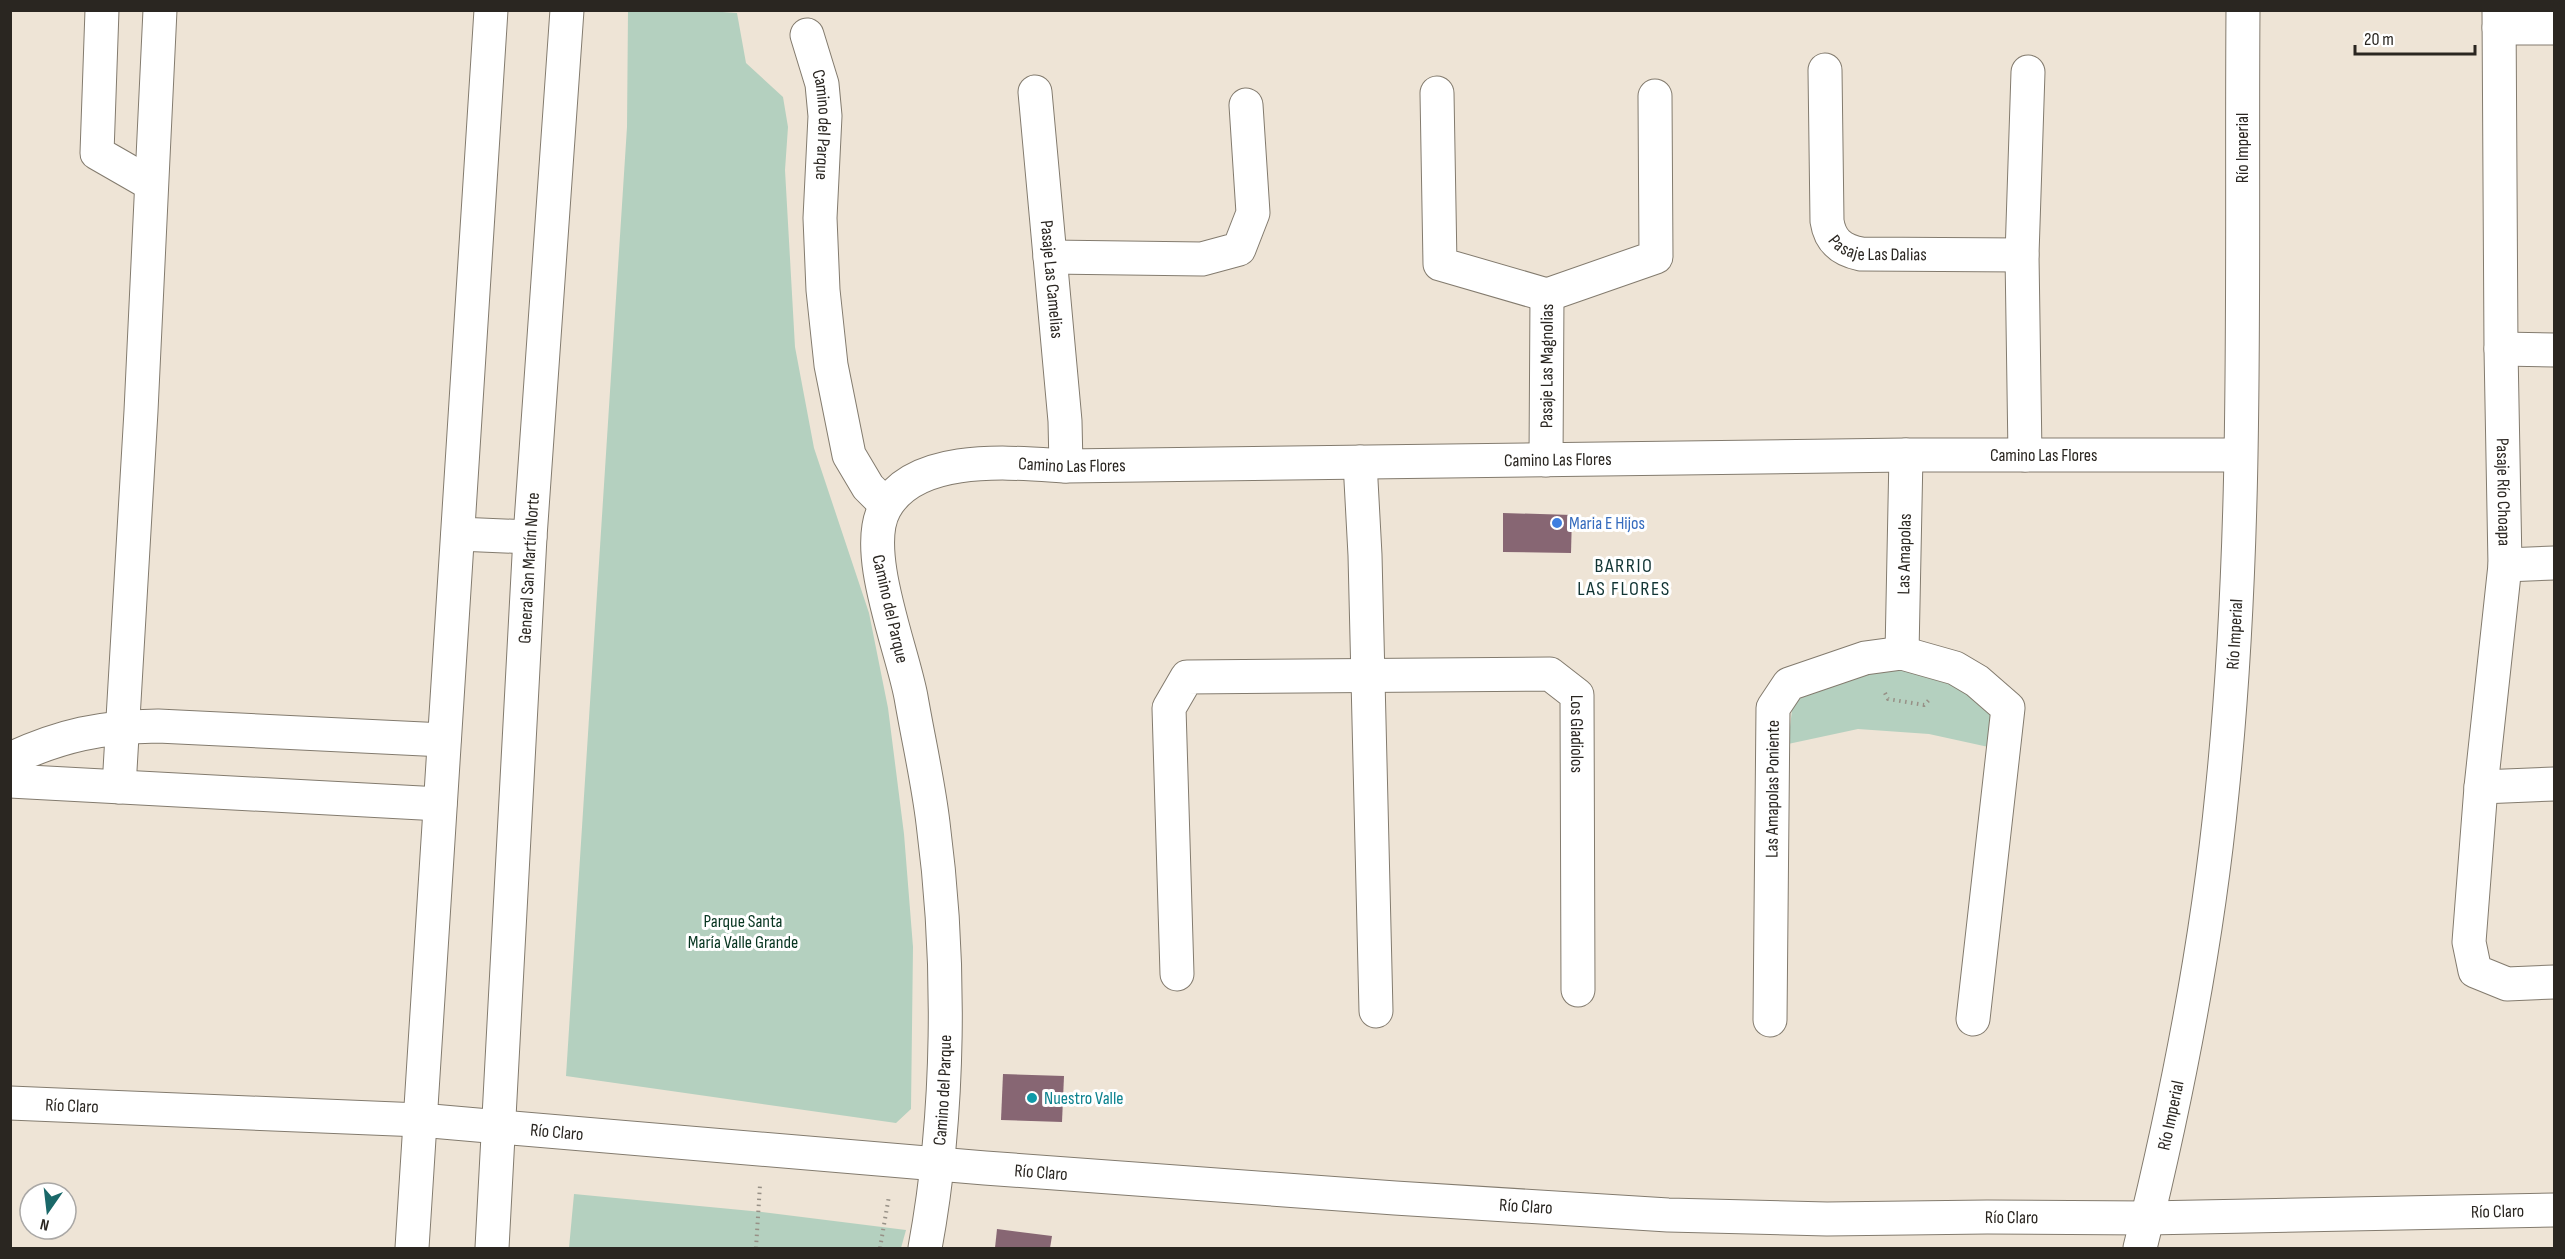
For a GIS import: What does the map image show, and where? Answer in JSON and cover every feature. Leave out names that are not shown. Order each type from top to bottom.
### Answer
[{"type":"street","points":[[102,10],[98,153],[151,184]]},
{"type":"street","points":[[119,786],[141,411],[160,10]]},
{"type":"street","points":[[412,1248],[491,10]]},
{"type":"street","name":"General San Martín Norte","points":[[492,1248],[530,537],[567,10]]},
{"type":"street","name":"Río Imperial","points":[[2144,1233],[2191,1020],[2222,793],[2236,571],[2240,455],[2242,10]]},
{"type":"street","points":[[2499,19],[2554,28]]},
{"type":"street","name":"Pasaje Río Choapa","points":[[2499,19],[2505,565],[2481,787],[2469,942],[2475,971],[2507,984],[2554,982]]},
{"type":"street","name":"Camino del Parque","points":[[807,35],[822,84],[825,116],[820,218],[823,290],[831,365],[849,455],[868,487],[886,505],[877,529],[876,547],[913,711],[933,822],[944,982],[943,1065],[937,1163],[925,1248]]},
{"type":"street","name":"Pasaje Las Dalias","points":[[1825,70],[1827,221],[1832,238],[1839,246],[1849,252],[1861,254],[2022,255]]},
{"type":"street","points":[[2025,455],[2022,255],[2028,72]]},
{"type":"street","name":"Pasaje Las Camelias","points":[[1035,92],[1065,421],[1066,466]]},
{"type":"street","points":[[1437,93],[1440,264],[1547,296]]},
{"type":"street","name":"Pasaje Las Magnolias","points":[[1546,460],[1547,296],[1656,257],[1655,96]]},
{"type":"street","points":[[1050,257],[1202,259],[1239,249],[1253,213],[1246,105]]},
{"type":"street","points":[[2501,349],[2554,350]]},
{"type":"street","name":"Camino Las Flores","points":[[886,505],[903,488],[926,476],[974,463],[999,462],[1066,466],[1906,456],[2240,455]]},
{"type":"street","name":"Las Amapolas","points":[[1902,653],[1906,456]]},
{"type":"street","points":[[1360,462],[1376,1011]]},
{"type":"street","points":[[458,534],[530,537]]},
{"type":"street","points":[[2505,565],[2554,563]]},
{"type":"street","name":"Las Amapolas Poniente","points":[[1770,1020],[1773,708],[1788,684],[1865,658],[1902,653],[1955,668],[1977,681],[2008,708],[1973,1019]]},
{"type":"street","name":"Los Gladiolos","points":[[1177,974],[1169,708],[1187,677],[1550,674],[1578,696],[1578,990]]},
{"type":"street","points":[[10,759],[37,746],[81,732],[122,727],[158,726],[444,740]]},
{"type":"street","points":[[10,781],[440,804]]},
{"type":"street","points":[[2481,787],[2554,784]]},
{"type":"street","name":"Río Claro","points":[[10,1103],[420,1120]]},
{"type":"street","points":[[420,1120],[500,1127]]},
{"type":"street","name":"Río Claro","points":[[500,1127],[1395,1198],[1668,1215],[1827,1219],[1987,1217],[2144,1233],[2554,1210]]},
{"type":"path","points":[[756,1248],[763,1148]]},
{"type":"path","points":[[880,1248],[896,1160]]},
{"type":"green space","name":"Parque Santa María Valle Grande","points":[[693,10],[737,13],[746,63],[783,97],[788,127],[785,170],[795,347],[814,448],[869,613],[888,708],[904,834],[913,947],[911,1109],[896,1123],[566,1076],[627,127],[628,11]]},
{"type":"green space","points":[[1901,665],[1948,678],[1997,710],[1993,748],[1929,734],[1858,729],[1788,744],[1794,693]]},
{"type":"green space","points":[[574,1194],[762,1212],[906,1230],[901,1248],[569,1248]]},
{"type":"building","points":[[1503,513],[1572,515],[1571,553],[1503,552]]},
{"type":"building","name":"Nuestro Valle","points":[[1003,1074],[1064,1076],[1062,1122],[1001,1120]]},
{"type":"building","points":[[997,1229],[1052,1236],[1050,1248],[995,1248]]},
{"type":"place","name":"Maria E Hijos","points":[[1557,523]]},
{"type":"place","name":"Nuestro Valle","points":[[1032,1098]]},
{"type":"district","name":"BARRIO LAS FLORES","points":[[1624,578]]}]
